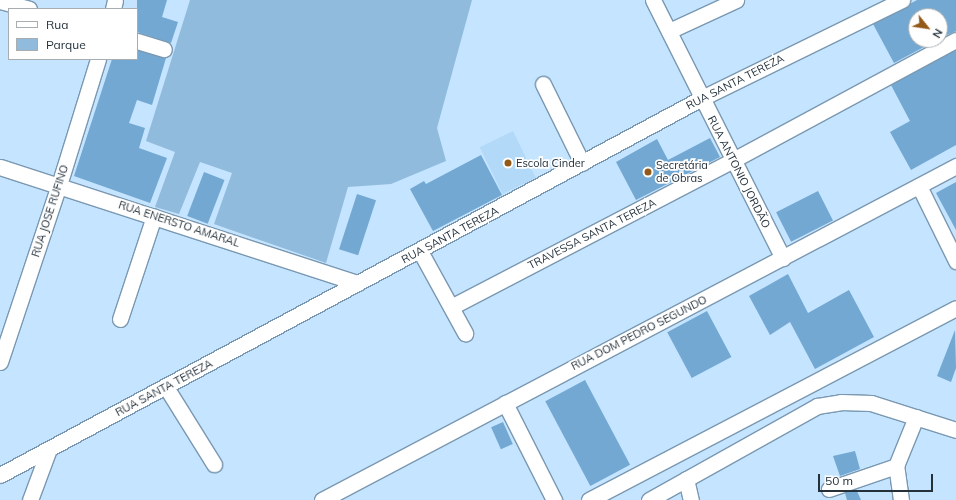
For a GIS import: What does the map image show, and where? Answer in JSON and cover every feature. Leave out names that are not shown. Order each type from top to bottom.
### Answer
[{"type":"street","name":"RUA ANTONIO JORDÃO","points":[[653,0],[783,258]]},
{"type":"street","points":[[669,31],[736,0]]},
{"type":"street","name":"RUA SANTA TEREZA","points":[[0,475],[420,251],[702,98],[902,0]]},
{"type":"street","points":[[0,1],[25,8]]},
{"type":"street","name":"TRAVESSA SANTA TEREZA","points":[[451,307],[733,160],[956,40]]},
{"type":"street","points":[[138,41],[164,49]]},
{"type":"street","name":"RUA JOSE RUFINO","points":[[0,362],[59,185],[98,60]]},
{"type":"street","points":[[542,84],[582,163]]},
{"type":"street","name":"RUA DOM PEDRO SEGUNDO","points":[[322,500],[956,166]]},
{"type":"street","name":"RUA ENERSTO AMARAL","points":[[0,167],[358,283]]},
{"type":"street","points":[[919,186],[956,261]]},
{"type":"street","points":[[120,319],[154,216]]},
{"type":"street","points":[[420,251],[466,333]]},
{"type":"street","points":[[589,500],[956,308]]},
{"type":"street","points":[[166,387],[214,464]]},
{"type":"street","points":[[649,500],[817,406],[858,401],[956,430]]},
{"type":"street","points":[[505,403],[554,500]]},
{"type":"street","points":[[901,500],[896,466],[916,417]]},
{"type":"street","points":[[30,500],[49,449]]},
{"type":"street","points":[[829,488],[896,466]]},
{"type":"street","points":[[686,479],[691,500]]},
{"type":"shaded area","name":"Escola Cinder","points":[[513,131],[536,178],[503,194],[480,147]]},
{"type":"green space","points":[[190,0],[472,0],[437,128],[446,161],[391,184],[348,187],[326,263],[214,224],[232,173],[200,162],[179,214],[155,207],[175,152],[146,141]]},
{"type":"building","points":[[137,0],[167,0],[162,17],[178,22],[171,43],[138,32]]},
{"type":"building","points":[[917,0],[956,0],[956,31],[948,34],[948,8],[908,8],[908,48],[922,48],[894,63],[873,24]]},
{"type":"building","points":[[138,50],[166,58],[152,105],[137,100],[129,123],[145,128],[139,148],[167,158],[150,203],[74,176],[112,60],[138,60]]},
{"type":"building","points":[[956,50],[956,145],[911,170],[890,132],[910,121],[891,85]]},
{"type":"building","name":"Secretária de Obras","points":[[710,138],[720,157],[636,200],[616,162],[657,139],[668,160]]},
{"type":"building","points":[[481,155],[502,195],[433,231],[410,189],[424,181],[426,184]]},
{"type":"building","points":[[204,172],[225,180],[208,224],[187,216]]},
{"type":"building","points":[[956,182],[956,230],[936,193]]},
{"type":"building","points":[[818,191],[833,220],[791,242],[776,212]]},
{"type":"building","points":[[357,194],[376,200],[358,255],[339,249]]},
{"type":"building","points":[[788,274],[808,313],[849,290],[874,337],[815,369],[790,322],[770,335],[749,296]]},
{"type":"building","points":[[707,311],[731,357],[692,378],[667,332]]},
{"type":"building","points":[[955,330],[956,368],[951,382],[937,376]]},
{"type":"building","points":[[585,380],[630,465],[590,486],[545,401]]},
{"type":"building","points":[[503,422],[513,444],[501,449],[491,427]]},
{"type":"building","points":[[855,451],[860,469],[840,476],[833,456]]},
{"type":"building","points":[[856,489],[861,500],[847,500],[845,493]]},
{"type":"place","name":"Escola Cinder","points":[[508,163]]},
{"type":"place","name":"Secretária de Obras","points":[[648,172]]}]
